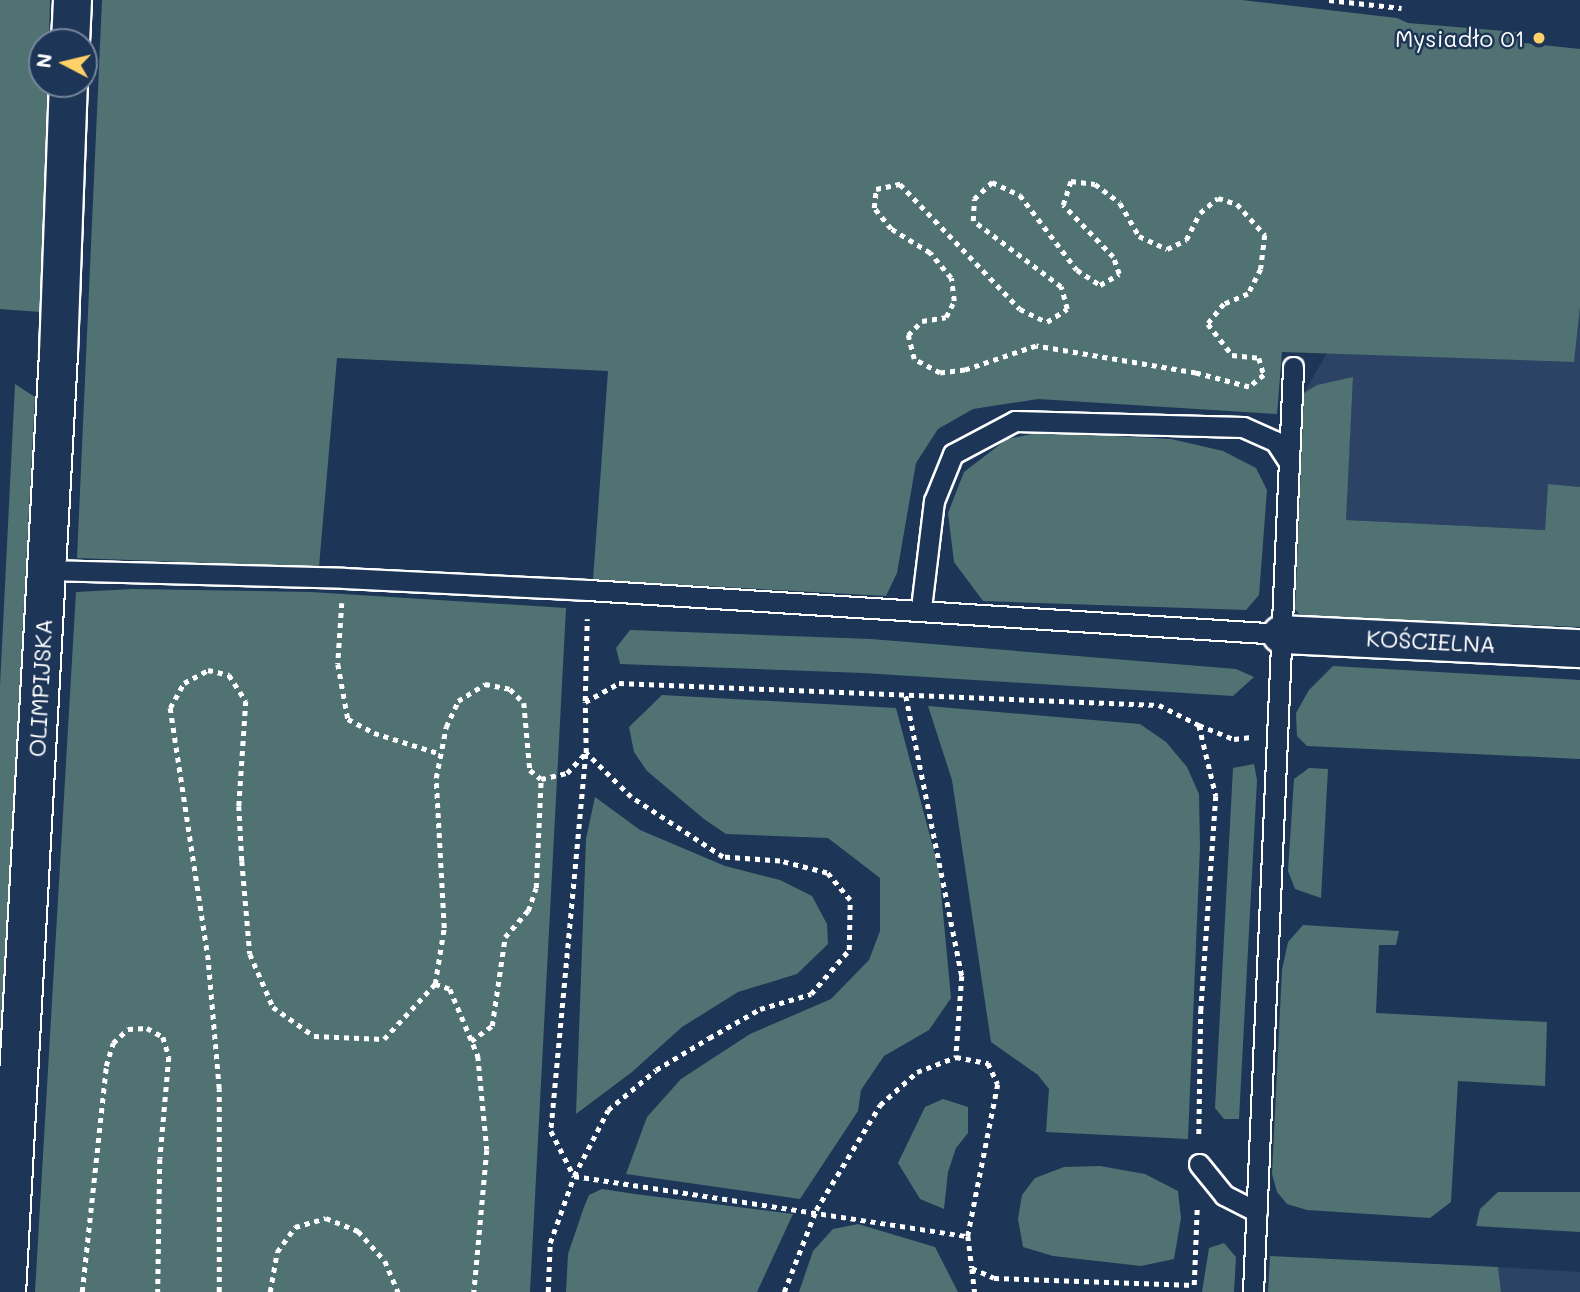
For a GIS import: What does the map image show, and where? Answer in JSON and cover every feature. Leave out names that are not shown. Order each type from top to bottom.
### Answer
[{"type":"street","points":[[71,28],[72,0]]},
{"type":"street","name":"OLIMPIJSKA","points":[[6,1292],[46,570],[67,98]]},
{"type":"street","name":"KOŚCIELNA","points":[[1281,634],[1580,648]]},
{"type":"lane","points":[[1253,1292],[1293,367]]},
{"type":"lane","points":[[920,608],[934,501],[953,454],[1015,421],[1243,428],[1275,441],[1288,461]]},
{"type":"lane","points":[[46,570],[344,578],[588,590],[920,608],[1281,634]]},
{"type":"lane","points":[[1199,1164],[1224,1195],[1257,1212]]},
{"type":"path","points":[[1329,0],[1402,8]]},
{"type":"path","points":[[1071,181],[1095,184],[1120,203],[1139,236],[1167,249],[1186,240],[1200,213],[1218,198],[1237,204],[1265,235],[1261,269],[1248,294],[1224,304],[1208,324],[1232,355],[1259,358],[1264,375],[1249,387],[1036,346],[965,370],[940,373],[914,359],[908,335],[922,321],[946,317],[954,301],[951,278],[930,253],[891,229],[874,208],[876,189],[900,184],[1020,309],[1046,322],[1067,309],[1061,287],[973,221],[974,198],[992,183],[1020,195],[1077,270],[1100,285],[1119,274],[1113,257],[1063,205],[1071,181]]},
{"type":"path","points":[[344,578],[338,664],[348,719],[374,733],[441,754]]},
{"type":"path","points":[[574,1176],[551,1131],[586,753],[588,590]]},
{"type":"path","points":[[219,1292],[219,1089],[208,960],[170,708],[184,682],[208,670],[229,675],[246,701],[239,806],[250,954],[273,1007],[314,1036],[384,1039],[435,984],[444,928],[437,832],[441,754],[458,701],[485,684],[510,689],[524,703],[530,770],[541,779]]},
{"type":"path","points":[[585,702],[620,683],[651,682],[906,696],[1159,705],[1234,739],[1277,734]]},
{"type":"path","points":[[906,696],[962,976],[956,1057]]},
{"type":"path","points":[[1193,1292],[1199,1164],[1201,1010],[1216,796],[1199,725]]},
{"type":"path","points":[[541,779],[567,773],[586,753]]},
{"type":"path","points":[[548,1292],[550,1243],[574,1176],[608,1110],[656,1070],[760,1009],[811,994],[849,950],[850,901],[827,873],[780,861],[723,857],[631,797],[586,753]]},
{"type":"path","points":[[471,1041],[492,1026],[505,937],[528,911],[536,888],[541,779]]},
{"type":"path","points":[[435,984],[450,989],[478,1056],[486,1150],[474,1292]]},
{"type":"path","points":[[82,1292],[106,1066],[113,1043],[128,1029],[147,1028],[163,1037],[169,1057],[160,1159],[158,1292]]},
{"type":"path","points":[[784,1292],[817,1210],[880,1105],[917,1072],[956,1057],[988,1063],[998,1084],[968,1236],[975,1292]]},
{"type":"path","points":[[574,1176],[817,1210],[968,1236]]},
{"type":"path","points":[[270,1292],[277,1252],[295,1227],[326,1218],[358,1231],[384,1261],[398,1292]]},
{"type":"path","points":[[972,1268],[994,1278],[1194,1285]]},
{"type":"shaded area","points":[[1580,307],[1580,487],[1548,484],[1545,530],[1345,520],[1353,378],[1317,385],[1304,393],[1327,353],[1573,362]]},
{"type":"shaded area","points":[[1498,1267],[1580,1272],[1580,1292],[1501,1292]]},
{"type":"green space","points":[[0,0],[50,0],[49,28],[28,28],[28,98],[48,98],[40,312],[0,309]]},
{"type":"green space","points":[[102,0],[1242,0],[1397,18],[1408,23],[1517,32],[1524,43],[1580,49],[1580,307],[1574,362],[1282,352],[1277,414],[1038,399],[973,409],[938,429],[916,463],[897,573],[886,596],[593,580],[608,371],[337,358],[319,567],[77,558]]},
{"type":"green space","points":[[1353,377],[1346,520],[1545,530],[1548,484],[1580,487],[1580,627],[1301,616],[1295,609],[1304,393],[1317,385]]},
{"type":"green space","points":[[15,384],[35,397],[0,1056],[0,686]]},
{"type":"green space","points":[[1042,432],[1171,439],[1223,451],[1256,468],[1267,490],[1259,595],[1246,610],[983,601],[954,562],[948,513],[964,472],[1007,439]]},
{"type":"green space","points":[[133,589],[311,592],[566,608],[530,1292],[35,1292],[76,592]]},
{"type":"green space","points":[[630,630],[871,639],[1236,669],[1254,677],[1233,696],[863,673],[620,664],[616,648]]},
{"type":"green space","points":[[1333,666],[1580,680],[1580,759],[1307,746],[1297,736],[1296,713],[1309,690]]},
{"type":"green space","points":[[662,695],[896,708],[939,870],[951,998],[929,1030],[884,1056],[861,1090],[858,1111],[800,1199],[626,1174],[647,1117],[681,1079],[750,1034],[831,999],[869,960],[880,931],[880,878],[828,838],[726,834],[704,819],[647,771],[634,752],[629,727]]},
{"type":"green space","points":[[928,706],[1140,724],[1166,742],[1187,767],[1199,794],[1200,847],[1188,1139],[1046,1132],[1049,1089],[1038,1075],[991,1042],[952,780]]},
{"type":"green space","points":[[1254,764],[1257,780],[1239,1119],[1224,1119],[1215,1108],[1233,768]]},
{"type":"green space","points":[[1309,768],[1328,769],[1321,898],[1295,889],[1288,871],[1294,779]]},
{"type":"green space","points":[[595,797],[640,830],[725,866],[780,880],[812,896],[827,924],[828,944],[797,974],[738,992],[682,1027],[632,1072],[576,1114],[586,839]]},
{"type":"green space","points":[[1303,925],[1399,931],[1396,945],[1379,945],[1376,1013],[1547,1022],[1545,1086],[1458,1081],[1451,1202],[1430,1218],[1307,1210],[1287,1204],[1277,1192],[1272,1174],[1282,970],[1288,942]]},
{"type":"green space","points":[[943,1099],[968,1107],[968,1133],[956,1148],[948,1172],[944,1209],[920,1199],[898,1163],[925,1107]]},
{"type":"green space","points":[[1100,1166],[1145,1174],[1178,1191],[1181,1218],[1174,1259],[1141,1266],[1053,1256],[1023,1247],[1018,1219],[1022,1195],[1035,1178],[1064,1167]]},
{"type":"green space","points":[[602,1189],[793,1214],[757,1292],[566,1292],[568,1254],[584,1207],[589,1195]]},
{"type":"green space","points":[[1498,1192],[1580,1192],[1580,1232],[1476,1226],[1480,1209]]},
{"type":"green space","points":[[858,1224],[935,1247],[958,1292],[799,1292],[813,1251],[833,1229]]},
{"type":"green space","points":[[1224,1243],[1236,1257],[1234,1292],[1202,1292],[1209,1248]]},
{"type":"green space","points":[[1270,1256],[1498,1267],[1501,1292],[1268,1292]]},
{"type":"place","name":"Mysiadło 01","points":[[1539,38]]}]
